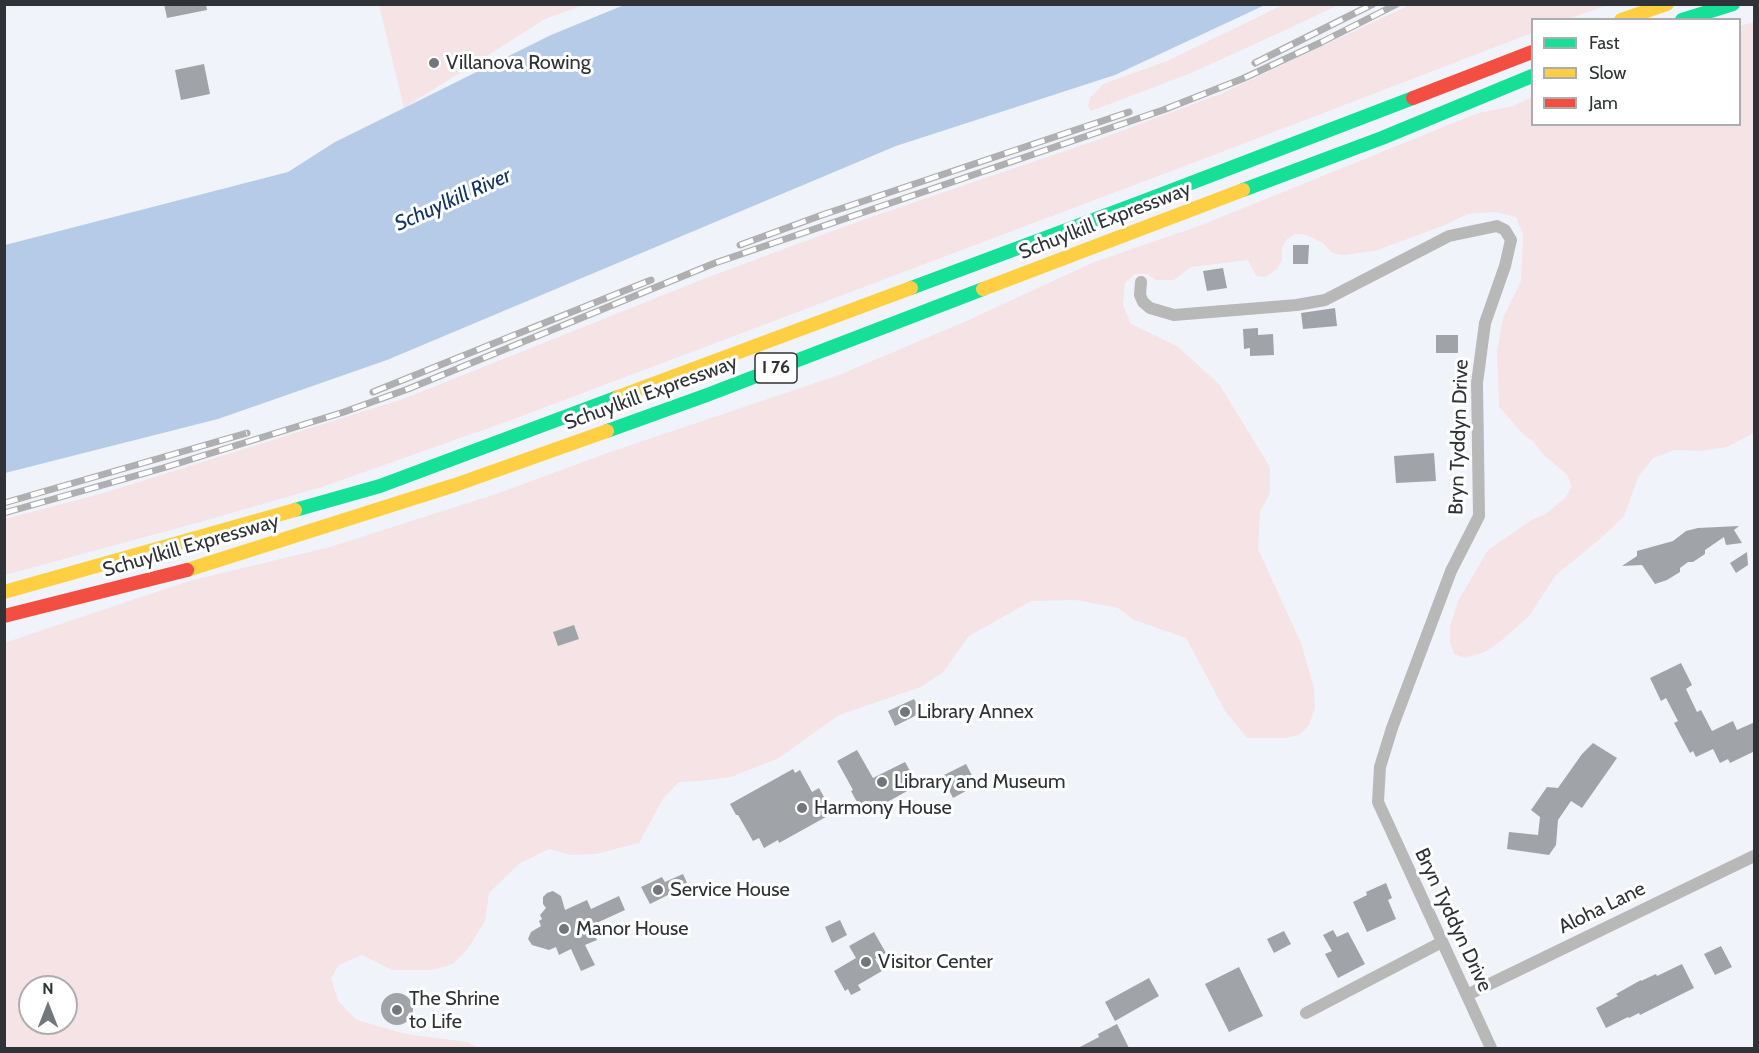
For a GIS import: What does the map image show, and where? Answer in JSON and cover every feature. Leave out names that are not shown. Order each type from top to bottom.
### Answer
[{"type":"highway","points":[[1627,18],[1667,4]]},
{"type":"highway","points":[[1688,18],[1732,4]]},
{"type":"highway","name":"Schuylkill Expressway","points":[[4,592],[380,486],[1133,205],[1531,53]]},
{"type":"highway","name":"Schuylkill Expressway","points":[[4,616],[196,568],[455,485],[707,395],[1148,225],[1382,138],[1531,77]]},
{"type":"street","name":"Bryn Tyddyn Drive","points":[[1141,282],[1140,295],[1143,302],[1149,308],[1174,315],[1297,305],[1325,300],[1449,236],[1497,226],[1505,230],[1511,240],[1505,266],[1485,323],[1477,383],[1479,516],[1451,571],[1392,728],[1380,767],[1378,802],[1491,1048]]},
{"type":"street","name":"Aloha Lane","points":[[1467,995],[1755,856]]},
{"type":"street","points":[[1306,1013],[1442,942]]},
{"type":"shaded area","name":"Villanova Rowing","points":[[379,4],[585,5],[547,18],[404,108]]},
{"type":"shaded area","points":[[1285,4],[1338,5],[1189,74],[1091,111],[1088,106],[1090,98],[1103,84],[1167,61]]},
{"type":"shaded area","points":[[1412,4],[1608,5],[1571,18],[1531,18],[1531,33],[514,419],[325,486],[5,575],[5,519],[107,492],[403,399],[706,278],[865,219],[1100,139],[1223,93]]},
{"type":"shaded area","points":[[1754,22],[1754,433],[1727,447],[1700,451],[1675,450],[1653,458],[1638,477],[1624,516],[1556,575],[1529,616],[1485,652],[1464,658],[1454,654],[1450,643],[1450,627],[1458,601],[1488,550],[1533,519],[1544,515],[1565,498],[1572,486],[1567,475],[1525,436],[1499,407],[1497,352],[1503,318],[1521,281],[1523,235],[1516,217],[1495,212],[1468,214],[1375,251],[1344,255],[1332,253],[1323,243],[1307,235],[1296,234],[1287,239],[1282,248],[1282,260],[1277,269],[1266,277],[1256,276],[1248,260],[1191,267],[1174,280],[1156,280],[1147,274],[1135,274],[1125,283],[1123,305],[1131,324],[1177,346],[1219,384],[1270,467],[1270,493],[1260,512],[1258,549],[1301,643],[1314,688],[1315,708],[1309,725],[1299,735],[1286,738],[1247,738],[1225,711],[1186,638],[1134,620],[1118,608],[1076,600],[1031,601],[969,636],[943,672],[921,687],[839,715],[779,758],[731,777],[679,782],[663,799],[639,843],[596,854],[571,855],[549,849],[519,864],[489,893],[485,921],[467,950],[453,964],[433,970],[392,970],[362,955],[339,965],[331,978],[338,1001],[357,1020],[406,1034],[468,1042],[478,1048],[5,1048],[4,643],[189,581],[330,547],[496,494],[613,451],[839,375],[964,322],[1094,262],[1199,226],[1478,113],[1513,106],[1531,97],[1531,126],[1741,126],[1741,26]]},
{"type":"water","name":"Schuylkill River","points":[[624,5],[1265,5],[1115,75],[896,146],[387,360],[218,419],[5,473],[5,245],[288,172],[335,142],[551,35]]},
{"type":"building","points":[[164,4],[206,4],[207,10],[167,18]]},
{"type":"building","points":[[204,64],[210,94],[181,100],[175,70]]},
{"type":"building","points":[[1293,245],[1309,245],[1308,264],[1293,264]]},
{"type":"building","points":[[1223,268],[1227,288],[1207,291],[1203,271]]},
{"type":"building","points":[[1335,308],[1337,326],[1303,329],[1301,313]]},
{"type":"building","points":[[1258,328],[1258,335],[1273,334],[1274,355],[1250,356],[1250,348],[1244,349],[1243,329]]},
{"type":"building","points":[[1436,335],[1458,335],[1458,353],[1436,353]]},
{"type":"building","points":[[1434,453],[1436,481],[1396,483],[1394,456]]},
{"type":"building","points":[[1739,526],[1734,530],[1742,543],[1726,545],[1724,537],[1705,550],[1705,554],[1693,562],[1688,562],[1680,568],[1680,572],[1667,580],[1655,584],[1642,565],[1622,566],[1637,556],[1637,551],[1673,541],[1686,531],[1698,528]]},
{"type":"building","points":[[1747,552],[1748,565],[1736,573],[1730,563]]},
{"type":"building","points":[[574,625],[579,639],[558,646],[553,632]]},
{"type":"building","points":[[1681,663],[1692,685],[1686,689],[1697,712],[1701,710],[1712,731],[1733,721],[1737,730],[1755,722],[1755,751],[1730,763],[1728,759],[1720,763],[1713,749],[1696,757],[1693,751],[1690,753],[1674,723],[1678,721],[1666,698],[1661,701],[1650,678]]},
{"type":"building","name":"Library Annex","points":[[914,699],[921,713],[895,726],[888,711]]},
{"type":"building","points":[[1593,743],[1617,758],[1582,808],[1571,801],[1558,820],[1556,845],[1549,855],[1507,849],[1509,832],[1538,835],[1540,817],[1531,810],[1547,787],[1558,788],[1582,754]]},
{"type":"building","name":"Library and Museum","points":[[857,750],[873,778],[905,762],[918,785],[864,815],[837,761]]},
{"type":"building","points":[[966,764],[977,785],[953,798],[942,776]]},
{"type":"building","name":"Harmony House","points":[[793,769],[795,773],[800,770],[812,792],[819,788],[833,813],[779,843],[778,840],[764,848],[759,838],[753,841],[730,804]]},
{"type":"building","name":"Service House","points":[[683,874],[688,885],[650,904],[641,887],[662,877],[665,882]]},
{"type":"building","points":[[1386,883],[1392,898],[1388,900],[1396,919],[1367,932],[1353,902],[1367,895],[1366,892]]},
{"type":"building","name":"Manor House","points":[[553,891],[561,896],[565,910],[587,900],[591,909],[619,896],[625,910],[590,926],[597,940],[585,945],[595,965],[581,971],[571,949],[559,955],[556,947],[549,950],[532,945],[528,939],[531,932],[541,926],[540,915],[546,908],[543,904],[543,897]]},
{"type":"building","points":[[840,920],[847,935],[832,943],[825,927]]},
{"type":"building","points":[[1333,930],[1337,937],[1348,932],[1365,964],[1338,978],[1325,954],[1332,951],[1323,935]]},
{"type":"building","points":[[1284,931],[1291,944],[1274,953],[1267,939]]},
{"type":"building","name":"Visitor Center","points":[[874,932],[886,953],[875,959],[882,971],[858,985],[861,990],[851,995],[848,989],[845,991],[834,971],[856,958],[849,946]]},
{"type":"building","points":[[1721,946],[1732,967],[1715,975],[1704,954]]},
{"type":"building","points":[[1682,964],[1694,988],[1640,1015],[1639,1013],[1628,1017],[1606,1028],[1596,1008],[1641,980],[1656,974],[1657,976]]},
{"type":"building","points":[[1239,967],[1263,1016],[1229,1032],[1205,984]]},
{"type":"building","points":[[1149,978],[1159,996],[1115,1021],[1105,1002]]},
{"type":"building","name":"The Shrine to Life","points":[[397,993],[408,998],[413,1009],[408,1020],[397,1025],[386,1020],[381,1009],[386,998]]},
{"type":"building","points":[[1117,1024],[1129,1048],[1078,1048],[1099,1037],[1098,1034]]},
{"type":"railway","points":[[1255,63],[1373,4]]},
{"type":"railway","points":[[4,513],[163,468],[344,412],[408,389],[715,263],[1163,110],[1242,79],[1397,4]]},
{"type":"railway","points":[[740,245],[822,215],[1129,112]]},
{"type":"railway","points":[[373,392],[651,280]]},
{"type":"railway","points":[[4,503],[247,433]]},
{"type":"traffic: fast","points":[[1688,18],[1733,4]]},
{"type":"traffic: fast","points":[[1243,190],[1382,138],[1531,76]]},
{"type":"traffic: fast","points":[[911,288],[1413,98]]},
{"type":"traffic: fast","points":[[607,431],[983,289]]},
{"type":"traffic: fast","points":[[295,510],[380,486],[618,397]]},
{"type":"traffic: slow","points":[[1627,18],[1667,4]]},
{"type":"traffic: slow","points":[[983,289],[1243,190]]},
{"type":"traffic: slow","points":[[618,397],[911,288]]},
{"type":"traffic: slow","points":[[187,570],[455,485],[607,431]]},
{"type":"traffic: slow","points":[[4,592],[295,510]]},
{"type":"traffic: jam","points":[[1413,98],[1531,52]]},
{"type":"traffic: jam","points":[[4,616],[187,570]]},
{"type":"place","name":"Villanova Rowing","points":[[434,63]]},
{"type":"place","name":"Library Annex","points":[[905,712]]},
{"type":"place","name":"Library and Museum","points":[[882,782]]},
{"type":"place","name":"Harmony House","points":[[802,808]]},
{"type":"place","name":"Service House","points":[[658,890]]},
{"type":"place","name":"Manor House","points":[[564,929]]},
{"type":"place","name":"Visitor Center","points":[[866,962]]},
{"type":"place","name":"The Shrine to Life","points":[[397,1010]]}]
